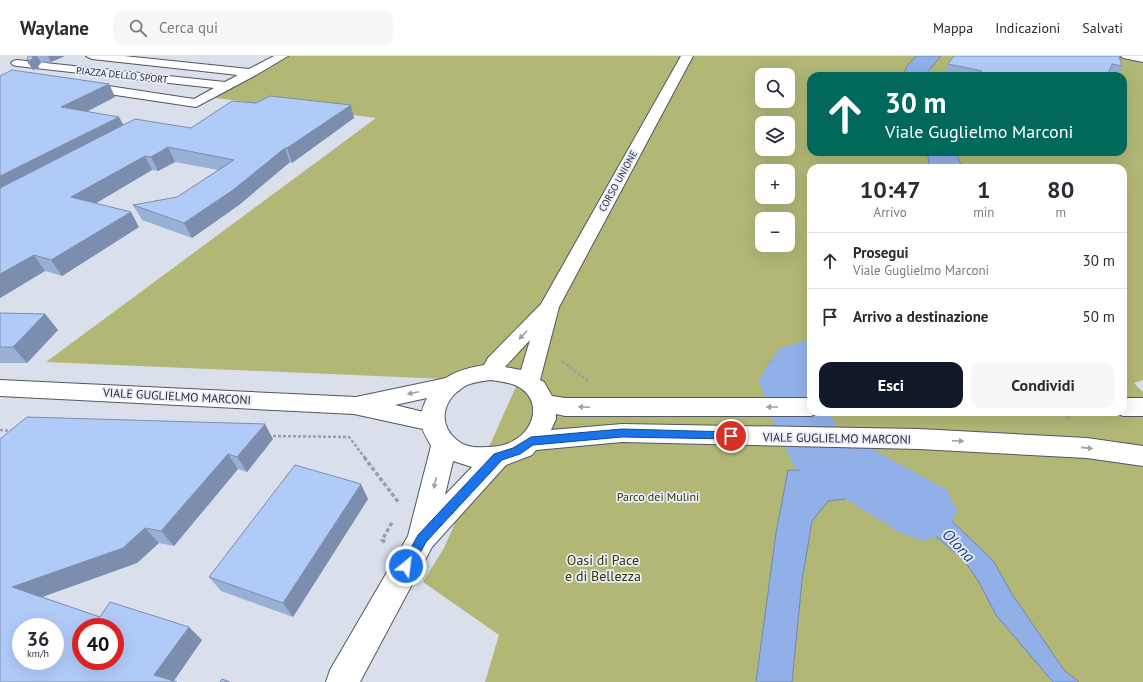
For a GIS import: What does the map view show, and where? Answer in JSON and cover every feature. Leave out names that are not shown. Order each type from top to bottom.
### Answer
[{"type":"street","name":"PIAZZA DELLO SPORT","points":[[41,56],[11,65],[226,86]]},
{"type":"street","name":"PIAZZA DELLO SPORT","points":[[92,56],[252,73]]},
{"type":"street","points":[[226,86],[282,56]]},
{"type":"street","name":"CORSO UNIONE","points":[[529,381],[549,307],[687,56]]},
{"type":"street","name":"PIAZZA DELLO SPORT","points":[[71,85],[196,103],[226,86]]},
{"type":"street","name":"CORSO UNIONE","points":[[491,372],[496,363],[549,307]]},
{"type":"street","name":"VIALE GUGLIELMO MARCONI","points":[[504,372],[529,381],[539,391],[545,403],[546,416],[541,429],[531,441],[516,451],[498,457],[471,457],[459,454],[444,445],[435,434],[432,422],[433,408],[440,396],[451,385],[462,378],[476,374],[504,372]]},
{"type":"street","name":"VIALE GUGLIELMO MARCONI","points":[[354,405],[451,385]]},
{"type":"street","name":"VIALE GUGLIELMO MARCONI","points":[[0,388],[354,405],[432,422]]},
{"type":"street","points":[[545,403],[565,407],[623,408],[807,407]]},
{"type":"street","points":[[1127,407],[1143,407]]},
{"type":"street","name":"VIALE GUGLIELMO MARCONI","points":[[531,441],[622,433],[919,439],[1087,448],[1143,456]]},
{"type":"street","points":[[418,546],[444,445]]},
{"type":"street","points":[[342,682],[418,546],[498,457]]},
{"type":"lane","points":[[1126,56],[1143,59]]},
{"type":"path","points":[[0,430],[14,431]]},
{"type":"path","points":[[263,436],[349,437],[402,506]]},
{"type":"path","points":[[394,520],[382,540],[418,546]]},
{"type":"green space","name":"Parco dei Mulini","points":[[288,56],[1143,56],[1143,380],[1134,383],[1143,392],[1143,682],[485,682],[499,635],[423,582],[444,548],[518,382],[46,362],[376,118],[215,98]]},
{"type":"water","points":[[916,56],[941,56],[927,72],[904,72]]},
{"type":"water","points":[[928,156],[957,156],[961,164],[929,164]]},
{"type":"water","points":[[807,344],[807,398],[765,396],[765,374],[767,367],[776,356],[797,346]]},
{"type":"water","points":[[788,470],[856,472],[876,475],[906,488],[945,514],[994,562],[1012,594],[1064,670],[1079,682],[1053,682],[996,615],[979,582],[964,560],[921,524],[901,512],[854,498],[828,501],[812,521],[802,580],[792,682],[756,682],[776,533]]},
{"type":"building","points":[[28,56],[33,56],[33,59],[27,61]]},
{"type":"building","points":[[954,56],[1119,56],[1122,66],[1112,64],[1109,72],[981,72],[948,64]]},
{"type":"building","points":[[12,70],[109,84],[61,107],[119,117],[0,176],[0,76]]},
{"type":"building","points":[[270,96],[351,105],[285,148],[233,190],[184,223],[133,205],[177,197],[234,160],[168,147],[151,157],[145,156],[71,197],[131,212],[51,260],[34,255],[0,274],[0,188],[135,119],[191,128],[232,101],[256,103]]},
{"type":"building","points":[[0,313],[45,314],[13,347],[0,347]]},
{"type":"building","points":[[27,417],[265,424],[237,457],[228,454],[161,531],[145,528],[123,548],[12,587],[100,617],[110,602],[189,627],[154,675],[177,682],[0,682],[0,439]]},
{"type":"building","points":[[295,465],[361,484],[283,603],[209,577]]},
{"type":"building","points":[[222,679],[230,682],[220,682]]},
{"type":"waterway","name":"Olona","points":[[807,359],[800,362],[787,380],[816,449],[923,511]]},
{"type":"route","points":[[406,566],[422,538],[498,457],[516,451],[531,441],[622,433],[731,436]]},
{"type":"park label","name":"Oasi di Pace e di Bellezza","points":[[603,568]]}]
